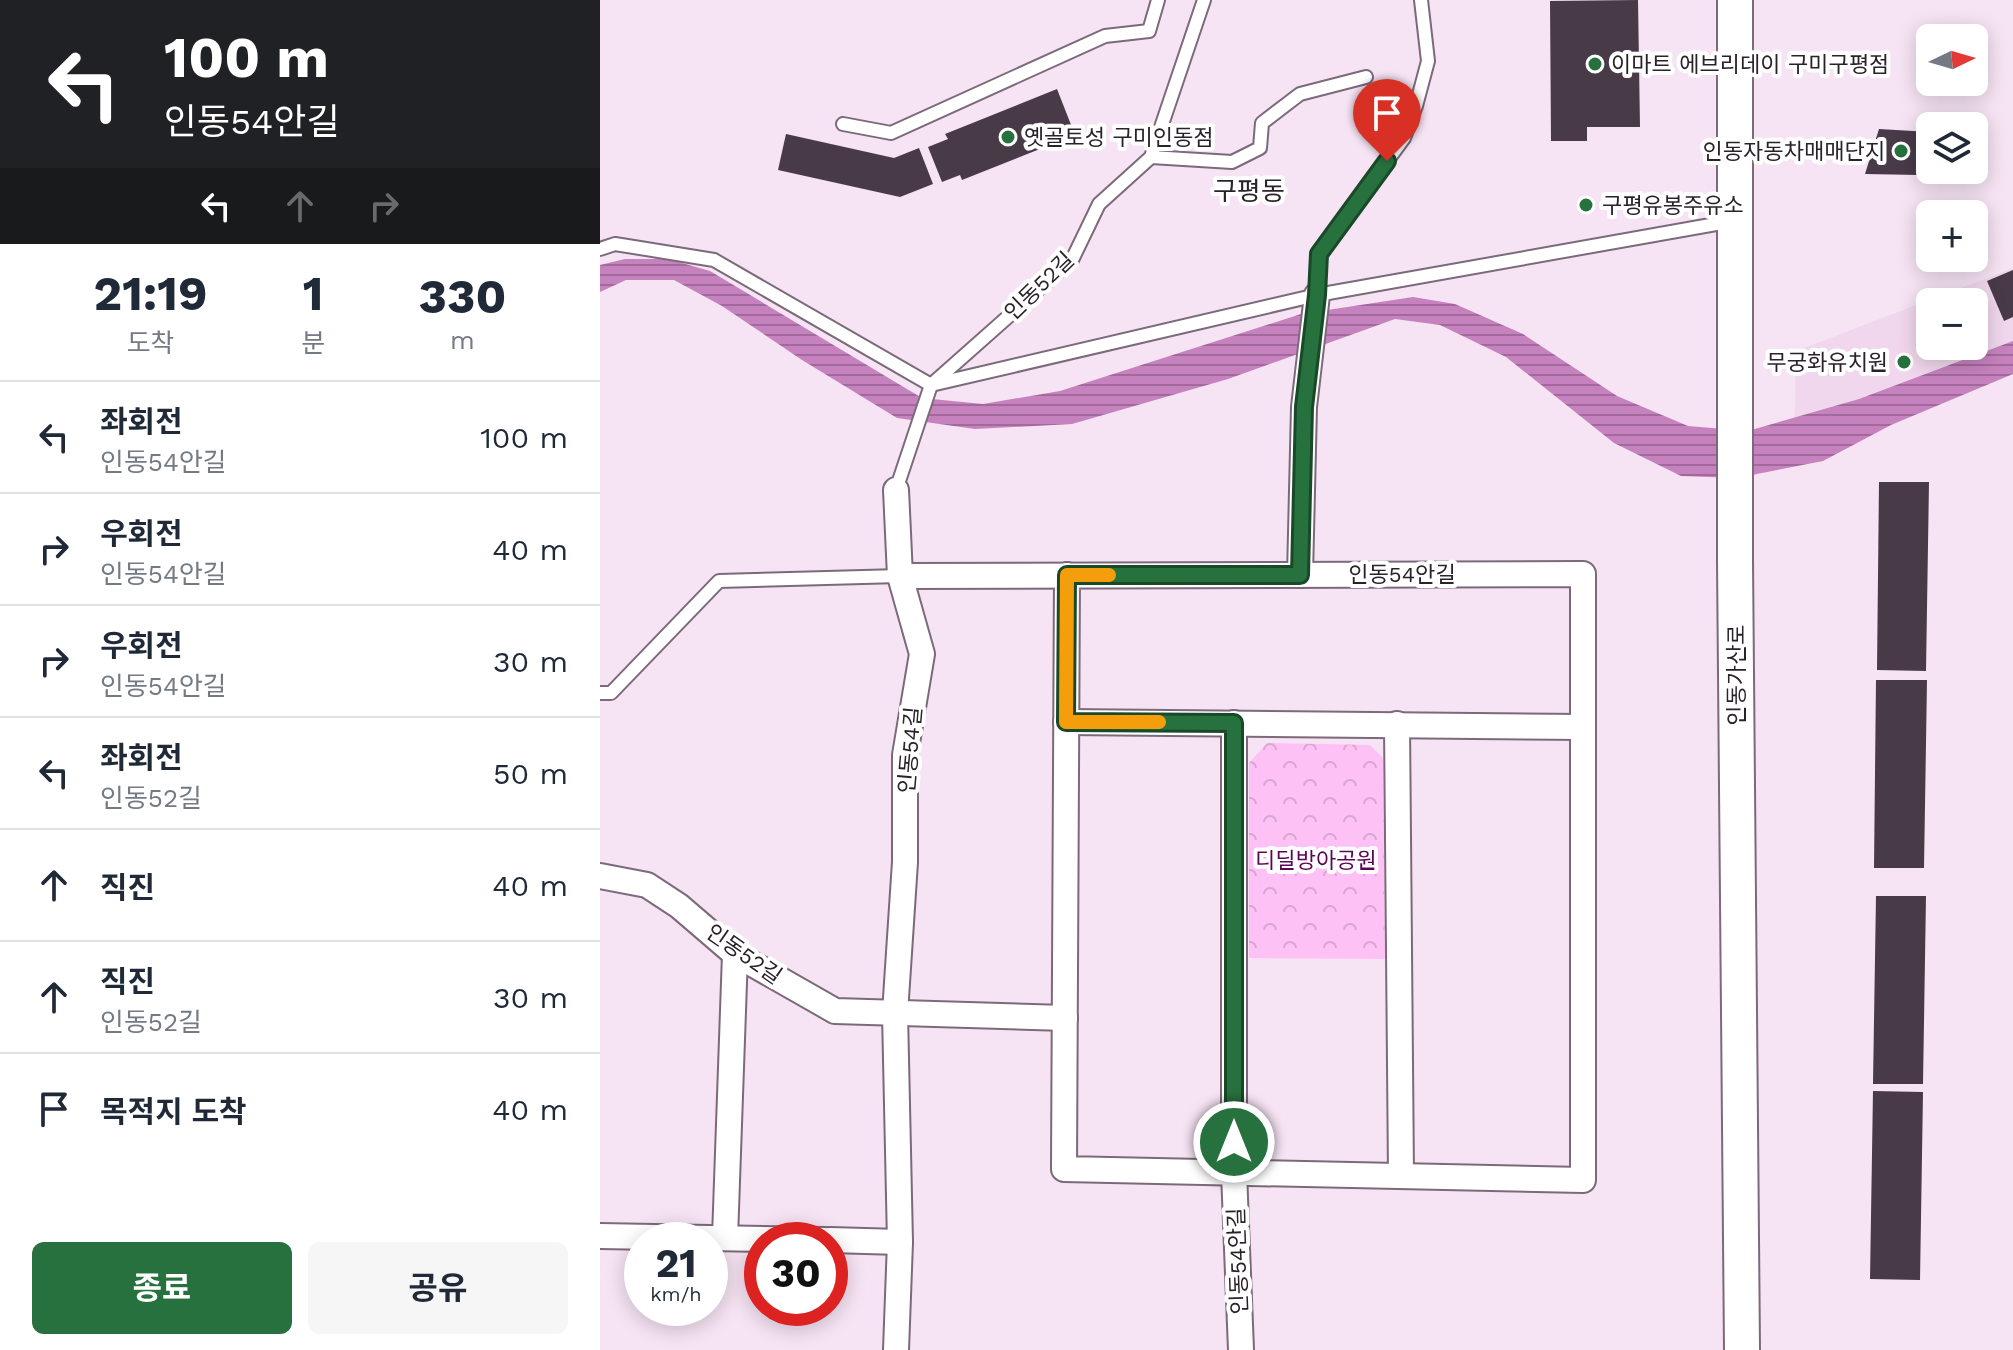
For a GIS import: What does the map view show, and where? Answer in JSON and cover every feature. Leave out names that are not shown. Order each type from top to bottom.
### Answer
[{"type":"main road","name":"인동가산로","points":[[1735,0],[1735,561],[1742,1350]]},
{"type":"street","points":[[1300,575],[1304,407],[1317,295]]},
{"type":"street","name":"인동54길","points":[[896,490],[900,576],[922,654],[905,755],[905,862],[895,1013],[900,1242],[896,1350]]},
{"type":"street","name":"인동54안길","points":[[900,576],[1067,575],[1583,574],[1583,1180],[1064,1169],[1067,575]]},
{"type":"street","points":[[1066,722],[1583,727]]},
{"type":"street","name":"인동54안길","points":[[1234,723],[1234,1172],[1241,1350]]},
{"type":"street","points":[[1397,724],[1401,1176]]},
{"type":"street","name":"인동52길","points":[[600,876],[647,885],[679,906],[735,954],[835,1011],[895,1013]]},
{"type":"street","points":[[726,1222],[735,954]]},
{"type":"street","points":[[895,1013],[1065,1018]]},
{"type":"street","points":[[600,1236],[624,1236]]},
{"type":"street","points":[[848,1241],[900,1242]]},
{"type":"lane","points":[[843,124],[891,133],[1105,36],[1149,31],[1158,0]]},
{"type":"lane","name":"인동52길","points":[[931,385],[1072,260],[1099,204],[1151,157],[1204,0]]},
{"type":"lane","points":[[1317,295],[1319,254],[1404,138],[1416,106],[1428,61],[1421,0]]},
{"type":"lane","points":[[1151,157],[1232,162],[1260,148],[1262,123],[1300,94],[1366,77]]},
{"type":"lane","points":[[600,249],[615,244],[714,260],[931,385],[1317,295],[1736,220]]},
{"type":"lane","points":[[896,490],[931,385]]},
{"type":"lane","points":[[600,693],[611,693],[719,581],[900,576]]},
{"type":"shaded area","points":[[625,259],[668,259],[710,271],[922,398],[983,404],[1060,391],[1301,314],[1413,297],[1455,304],[1523,334],[1617,396],[1688,426],[1748,431],[1859,399],[1963,360],[1988,360],[1988,350],[2013,341],[2013,374],[1891,425],[1823,461],[1736,478],[1681,476],[1614,443],[1506,357],[1440,325],[1395,319],[1228,379],[1072,424],[975,429],[897,418],[722,306],[674,280],[626,280],[600,292],[600,265]]},
{"type":"shaded area","name":"무궁화유치원","points":[[2013,268],[2013,373],[1794,457],[1796,351],[1916,305],[1916,360],[1988,360],[1988,288],[1961,288]]},
{"type":"green space","name":"디딜방아공원","points":[[1267,743],[1370,745],[1383,758],[1385,959],[1249,958],[1249,763]]},
{"type":"building","name":"이마트 에브리데이 구미구평점","points":[[1638,0],[1640,127],[1587,127],[1587,141],[1551,141],[1550,1]]},
{"type":"building","name":"옛골토성 구미인동점","points":[[1057,89],[1075,135],[962,180],[960,175],[942,182],[928,147],[948,139],[945,134]]},
{"type":"building","name":"인동자동차매매단지","points":[[1879,129],[1916,131],[1916,175],[1865,174]]},
{"type":"building","points":[[786,134],[894,158],[919,148],[933,184],[900,197],[778,170]]},
{"type":"building","points":[[2013,270],[2013,317],[2004,321],[1987,281]]},
{"type":"building","points":[[1879,482],[1929,482],[1926,671],[1877,670]]},
{"type":"building","points":[[1876,680],[1927,680],[1924,868],[1874,868]]},
{"type":"building","points":[[1876,896],[1926,896],[1923,1084],[1873,1084]]},
{"type":"building","points":[[1873,1091],[1923,1092],[1920,1280],[1870,1279]]},
{"type":"slow traffic","points":[[1109,575],[1067,575],[1066,722],[1159,722]]},
{"type":"place","name":"이마트 에브리데이 구미구평점","points":[[1595,64]]},
{"type":"place","name":"옛골토성 구미인동점","points":[[1008,137]]},
{"type":"place","name":"인동자동차매매단지","points":[[1901,151]]},
{"type":"place","name":"구평유봉주유소","points":[[1586,205]]},
{"type":"place","name":"무궁화유치원","points":[[1904,362]]},
{"type":"district","name":"구평동","points":[[1249,191]]},
{"type":"route","points":[[1234,1142],[1234,723],[1066,722],[1067,575],[1300,575],[1304,407],[1319,254],[1387,161]]}]
